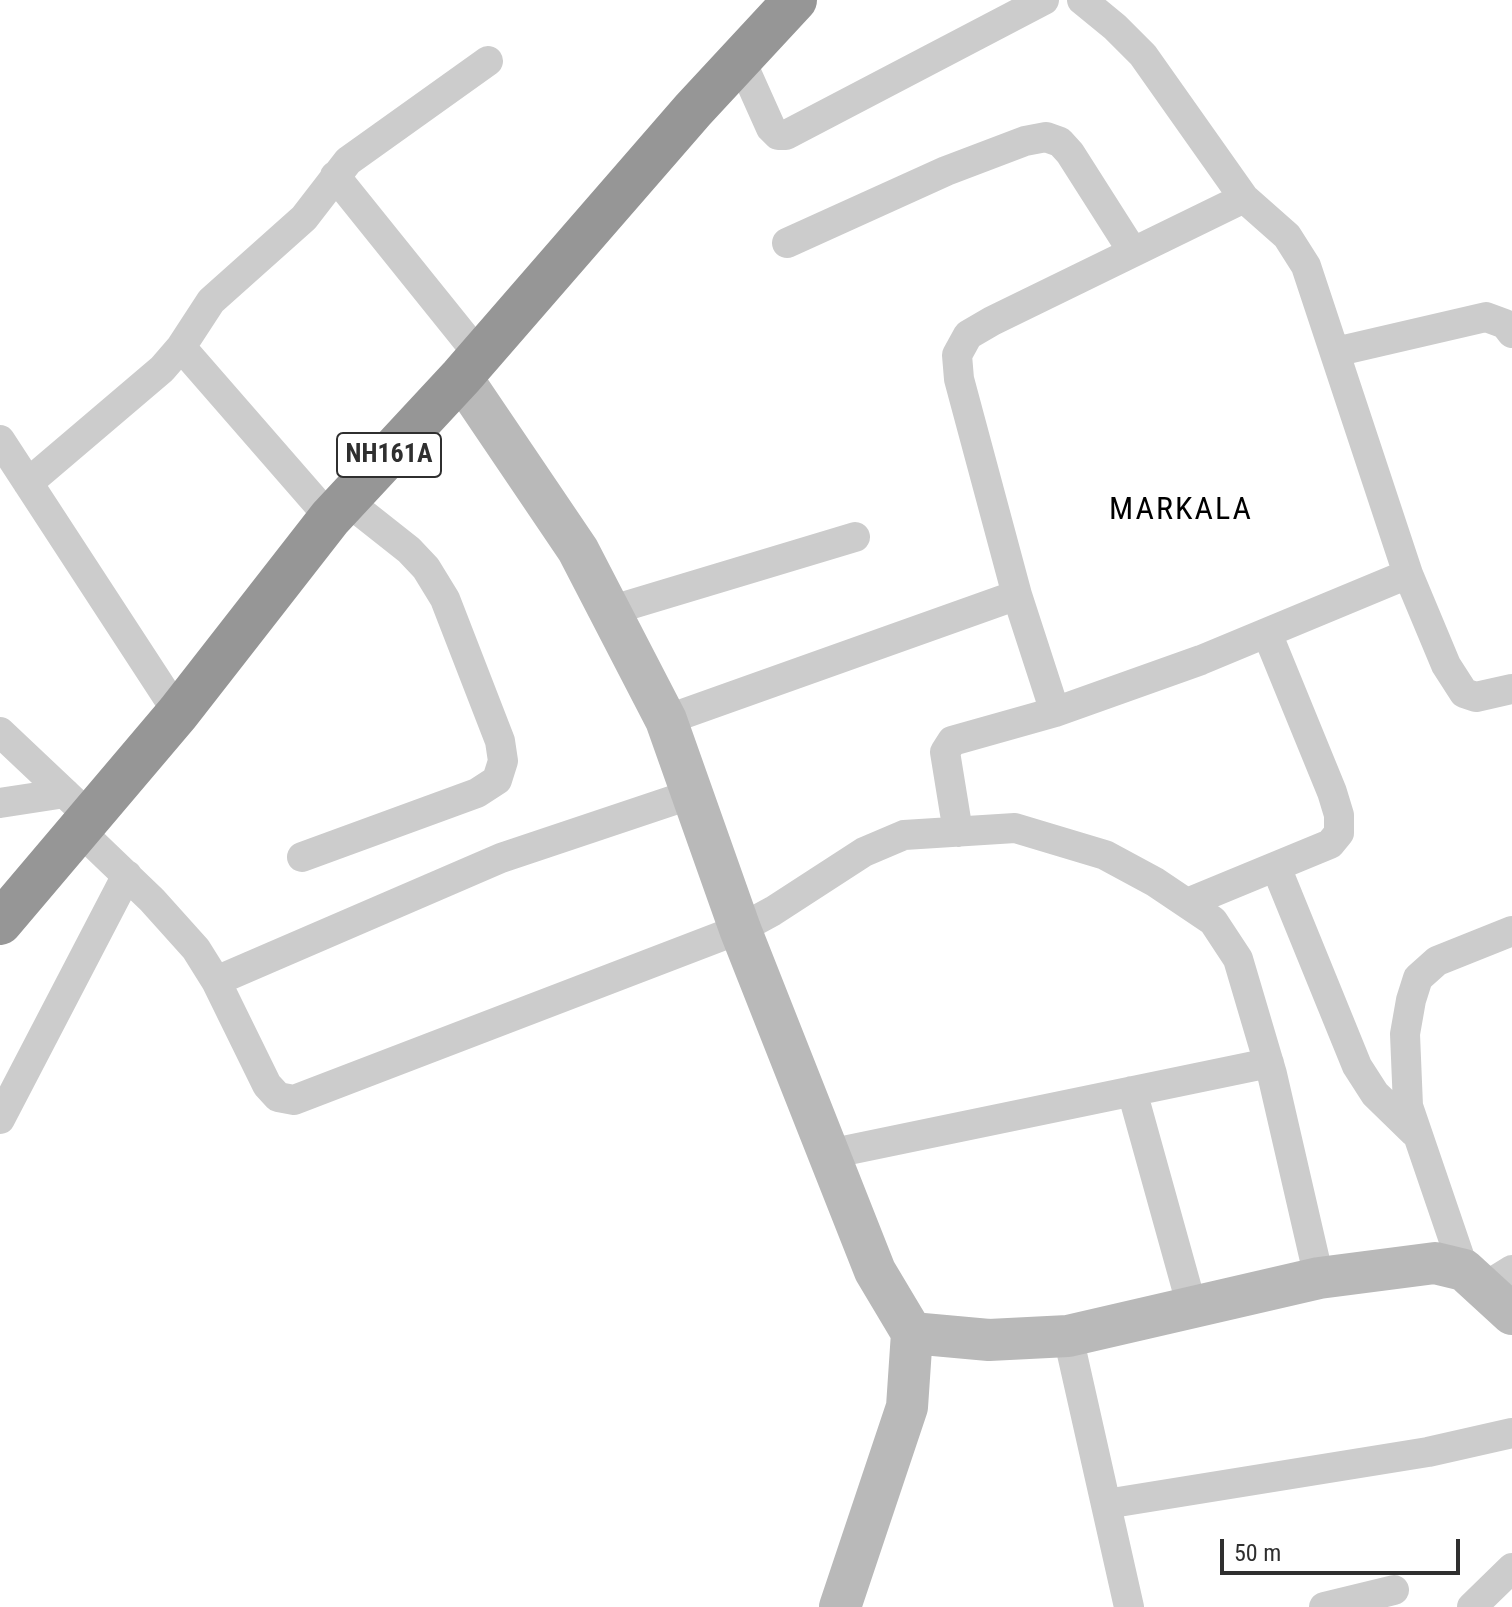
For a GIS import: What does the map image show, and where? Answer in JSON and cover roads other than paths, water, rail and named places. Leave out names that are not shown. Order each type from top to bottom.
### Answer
[{"type":"highway","name":"NH161A","points":[[0,923],[78,813],[178,713],[339,509],[470,366],[693,110],[795,0]]},
{"type":"street","points":[[741,61],[771,128],[778,135],[786,135],[1044,0]]},
{"type":"street","points":[[1082,0],[1143,55],[1244,198],[1287,236],[1306,266],[1408,574],[1446,665],[1464,693],[1476,697],[1512,689]]},
{"type":"street","points":[[28,483],[162,369],[181,347],[211,301],[304,218],[348,161],[488,61]]},
{"type":"street","points":[[787,243],[946,171],[1025,141],[1046,137],[1060,142],[1070,153],[1133,252]]},
{"type":"street","points":[[335,176],[470,366],[578,550],[666,720],[740,929],[875,1271],[912,1333],[907,1407],[840,1607]]},
{"type":"street","points":[[1055,712],[1017,595],[959,379],[957,355],[968,335],[992,321],[1244,198]]},
{"type":"street","points":[[1335,352],[1486,317],[1505,324],[1512,333]]},
{"type":"street","points":[[181,347],[339,509],[409,550],[426,568],[445,599],[500,741],[503,761],[497,780],[477,793],[302,857]]},
{"type":"street","points":[[0,440],[178,713]]},
{"type":"street","points":[[609,611],[855,537]]},
{"type":"street","points":[[958,832],[945,752],[952,741],[1055,712],[1201,660],[1408,574]]},
{"type":"street","points":[[666,720],[1017,595]]},
{"type":"street","points":[[1187,903],[1330,844],[1339,833],[1339,815],[1267,633]]},
{"type":"street","points":[[0,732],[78,813],[127,875],[176,924],[196,949],[216,981],[267,1085],[278,1097],[294,1100],[740,929],[864,852],[904,835],[1015,828],[1105,855],[1155,882],[1213,921],[1238,959],[1269,1063],[1319,1278]]},
{"type":"street","points":[[216,981],[501,858],[692,794]]},
{"type":"street","points":[[0,803],[78,813]]},
{"type":"street","points":[[1276,867],[1357,1066],[1375,1094],[1416,1134]]},
{"type":"street","points":[[0,1119],[127,875]]},
{"type":"street","points":[[1493,1286],[1416,1134],[1408,1106],[1405,1046],[1411,1000],[1418,978],[1437,961],[1512,931]]},
{"type":"street","points":[[829,1154],[1269,1063]]},
{"type":"street","points":[[1132,1091],[1192,1307]]},
{"type":"street","points":[[912,1333],[989,1340],[1068,1336],[1319,1278],[1435,1263],[1493,1286]]},
{"type":"street","points":[[1068,1336],[1129,1607]]},
{"type":"street","points":[[1106,1504],[1428,1452],[1512,1433]]},
{"type":"street","points":[[1472,1607],[1512,1568]]},
{"type":"street","points":[[1324,1607],[1394,1590]]},
{"type":"district","name":"MARKALA","points":[[1181,511]]}]
